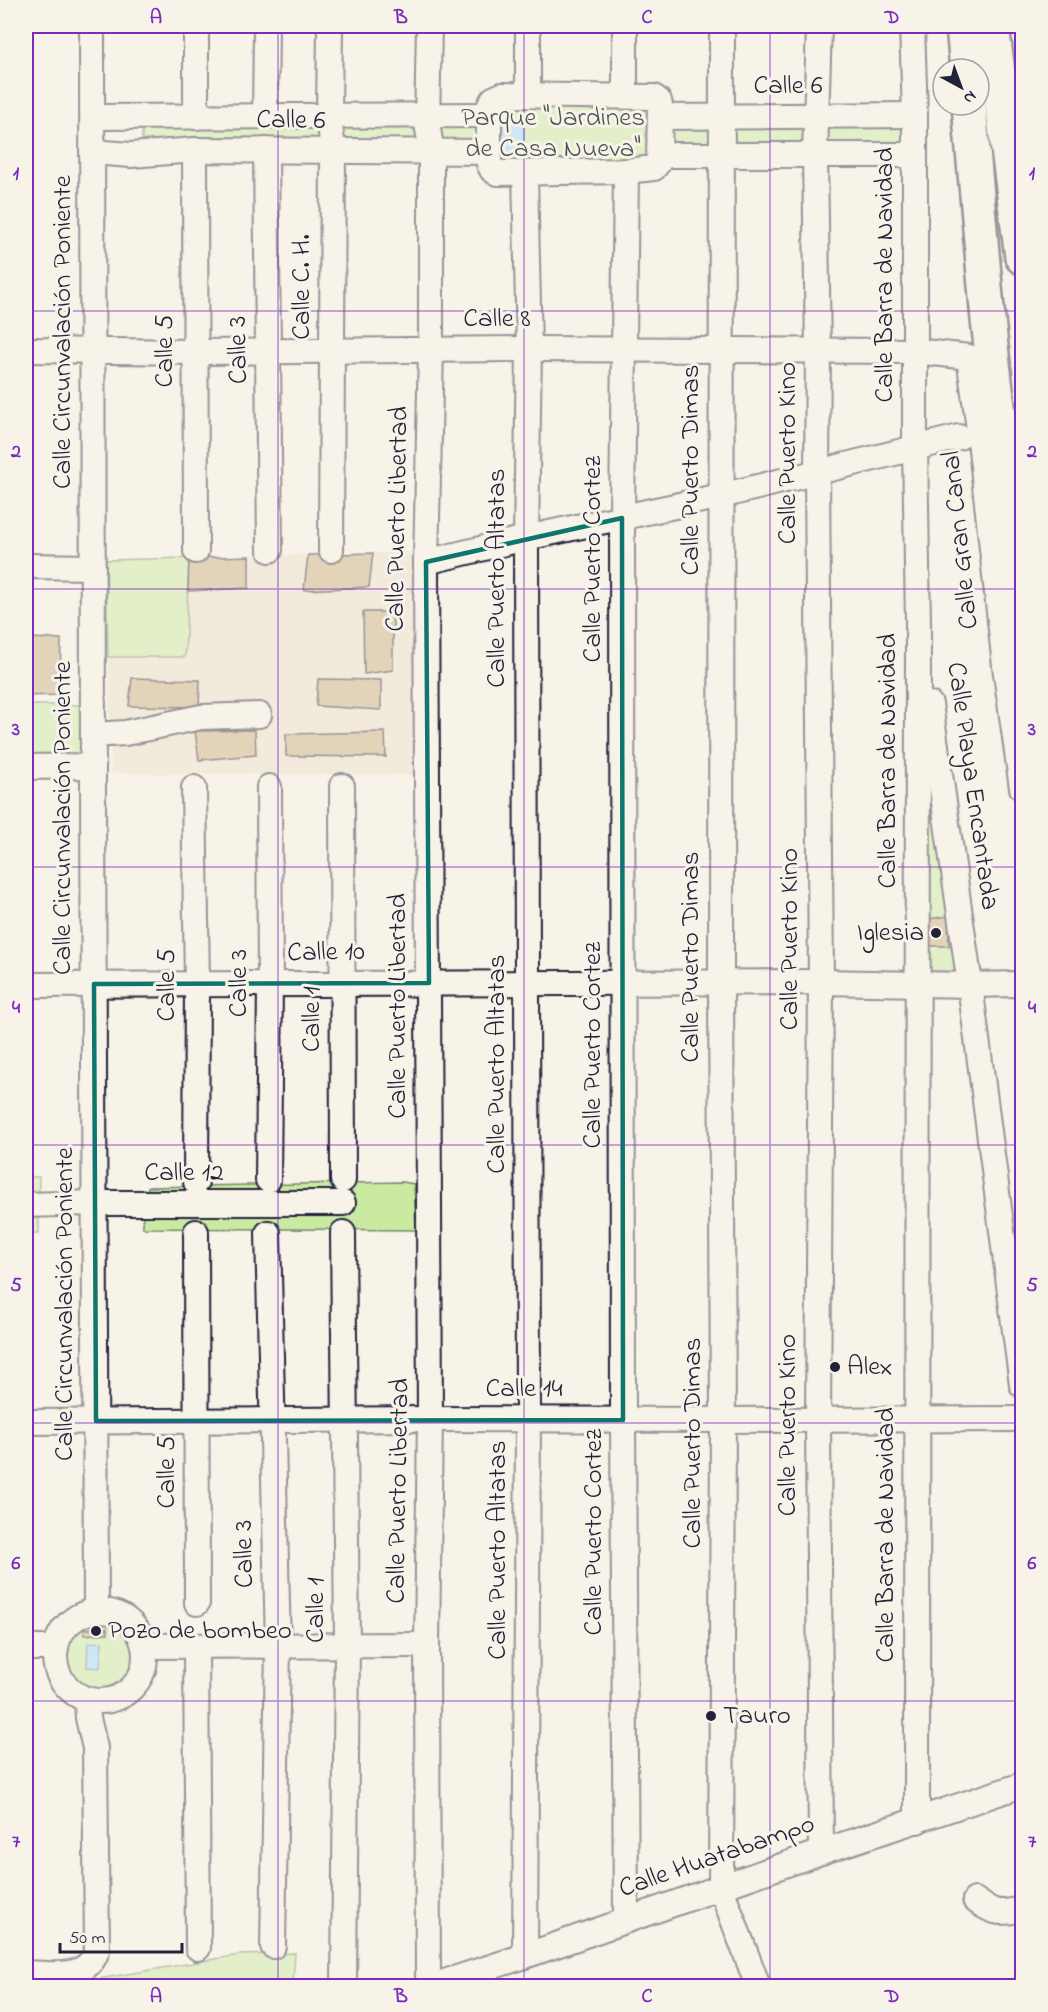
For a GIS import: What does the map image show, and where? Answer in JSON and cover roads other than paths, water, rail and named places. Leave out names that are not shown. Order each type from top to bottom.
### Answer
[{"type":"highway","points":[[963,26],[966,57]]},
{"type":"highway","points":[[972,26],[976,57]]},
{"type":"highway","points":[[992,26],[1023,257]]},
{"type":"highway","points":[[1014,26],[1023,90]]},
{"type":"highway","points":[[970,117],[988,320],[1023,614]]},
{"type":"highway","points":[[983,117],[1023,443]]},
{"type":"street","name":"Calle Circunvalación Poniente","points":[[92,26],[96,1611]]},
{"type":"street","points":[[196,26],[196,117]]},
{"type":"street","points":[[265,116],[266,26]]},
{"type":"street","name":"Calle C. H.","points":[[330,26],[329,115],[333,151],[331,550]]},
{"type":"street","name":"Calle Puerto Libertad","points":[[429,26],[427,115],[430,152],[431,349],[426,562],[430,1419],[427,1645],[430,1986]]},
{"type":"street","points":[[528,26],[528,96]]},
{"type":"street","points":[[625,26],[625,96]]},
{"type":"street","name":"Calle Puerto Dimas","points":[[721,1888],[722,26]]},
{"type":"street","name":"Calle Puerto Kino","points":[[819,26],[815,155],[821,982],[818,1420],[821,1852]]},
{"type":"street","name":"Calle Barra de Navidad","points":[[912,26],[915,115],[915,447],[918,623],[917,1821]]},
{"type":"street","name":"Calle 6","points":[[93,117],[489,115],[491,102],[497,97],[528,96],[650,97],[659,108],[723,116],[915,115]]},
{"type":"street","points":[[659,108],[659,161]]},
{"type":"street","points":[[489,115],[490,167],[497,173],[626,171],[649,169],[659,161],[723,155],[915,154]]},
{"type":"street","name":"Calle 6","points":[[92,152],[131,155],[195,150],[489,153]]},
{"type":"street","name":"Calle 5","points":[[195,150],[196,551]]},
{"type":"street","name":"Calle 3","points":[[266,150],[270,550]]},
{"type":"street","name":"Calle Puerto Cortez","points":[[626,171],[622,518],[626,1920]]},
{"type":"street","name":"Calle Puerto Altatas","points":[[525,173],[529,349],[526,538],[528,1420],[525,1956]]},
{"type":"street","name":"Calle 8","points":[[26,350],[195,352],[431,349],[915,351],[969,357]]},
{"type":"street","name":"Calle Gran Canal","points":[[969,357],[1005,666],[1023,788]]},
{"type":"street","points":[[426,562],[721,496],[959,437]]},
{"type":"street","points":[[26,566],[93,567]]},
{"type":"street","name":"Calle Playa Encantada","points":[[918,623],[970,985],[1023,1385]]},
{"type":"street","points":[[93,735],[125,733],[201,717],[259,715]]},
{"type":"street","points":[[26,767],[93,766]]},
{"type":"street","name":"Calle 1","points":[[342,786],[343,1191]]},
{"type":"street","name":"Calle 3","points":[[268,1180],[269,787]]},
{"type":"street","name":"Calle 5","points":[[194,788],[197,984],[196,1182]]},
{"type":"street","name":"Calle 10","points":[[26,985],[342,982],[1023,984]]},
{"type":"street","name":"Calle 12","points":[[26,1204],[343,1191]]},
{"type":"street","name":"Calle 5","points":[[196,1232],[197,1603]]},
{"type":"street","name":"Calle 3","points":[[268,1233],[278,1645],[273,1946]]},
{"type":"street","name":"Calle 1","points":[[343,1233],[346,1644],[344,1986]]},
{"type":"street","name":"Calle 14","points":[[26,1422],[345,1419],[1023,1419]]},
{"type":"street","points":[[96,1611],[112,1612],[127,1619],[138,1631],[144,1646],[145,1662],[140,1677],[130,1689],[117,1697],[96,1699],[74,1692],[63,1682],[57,1668],[56,1648],[68,1624],[81,1615],[96,1611]]},
{"type":"street","points":[[144,1646],[427,1645]]},
{"type":"street","points":[[196,1646],[198,1948]]},
{"type":"street","points":[[26,1648],[56,1648]]},
{"type":"street","points":[[26,1973],[64,1980],[91,1964],[97,1950],[95,1748],[88,1718],[96,1699]]},
{"type":"street","name":"Calle Huatabampo","points":[[430,1986],[525,1956],[821,1852],[1023,1785]]},
{"type":"street","points":[[721,1888],[758,1986]]},
{"type":"street","points":[[975,1900],[995,1913],[1023,1909]]},
{"type":"water","points":[[497,122],[524,122],[524,164],[497,164]]},
{"type":"water","points":[[102,1642],[100,1668],[87,1667],[88,1643]]},
{"type":"place","name":"Iglesia","points":[[936,933]]},
{"type":"place","name":"Alex","points":[[835,1367]]},
{"type":"place","name":"Pozo de bombeo","points":[[96,1631]]},
{"type":"place","name":"Tauro","points":[[711,1716]]},
{"type":"park label","name":"Parque \"Jardines de Casa Nueva\"","points":[[553,134]]}]
